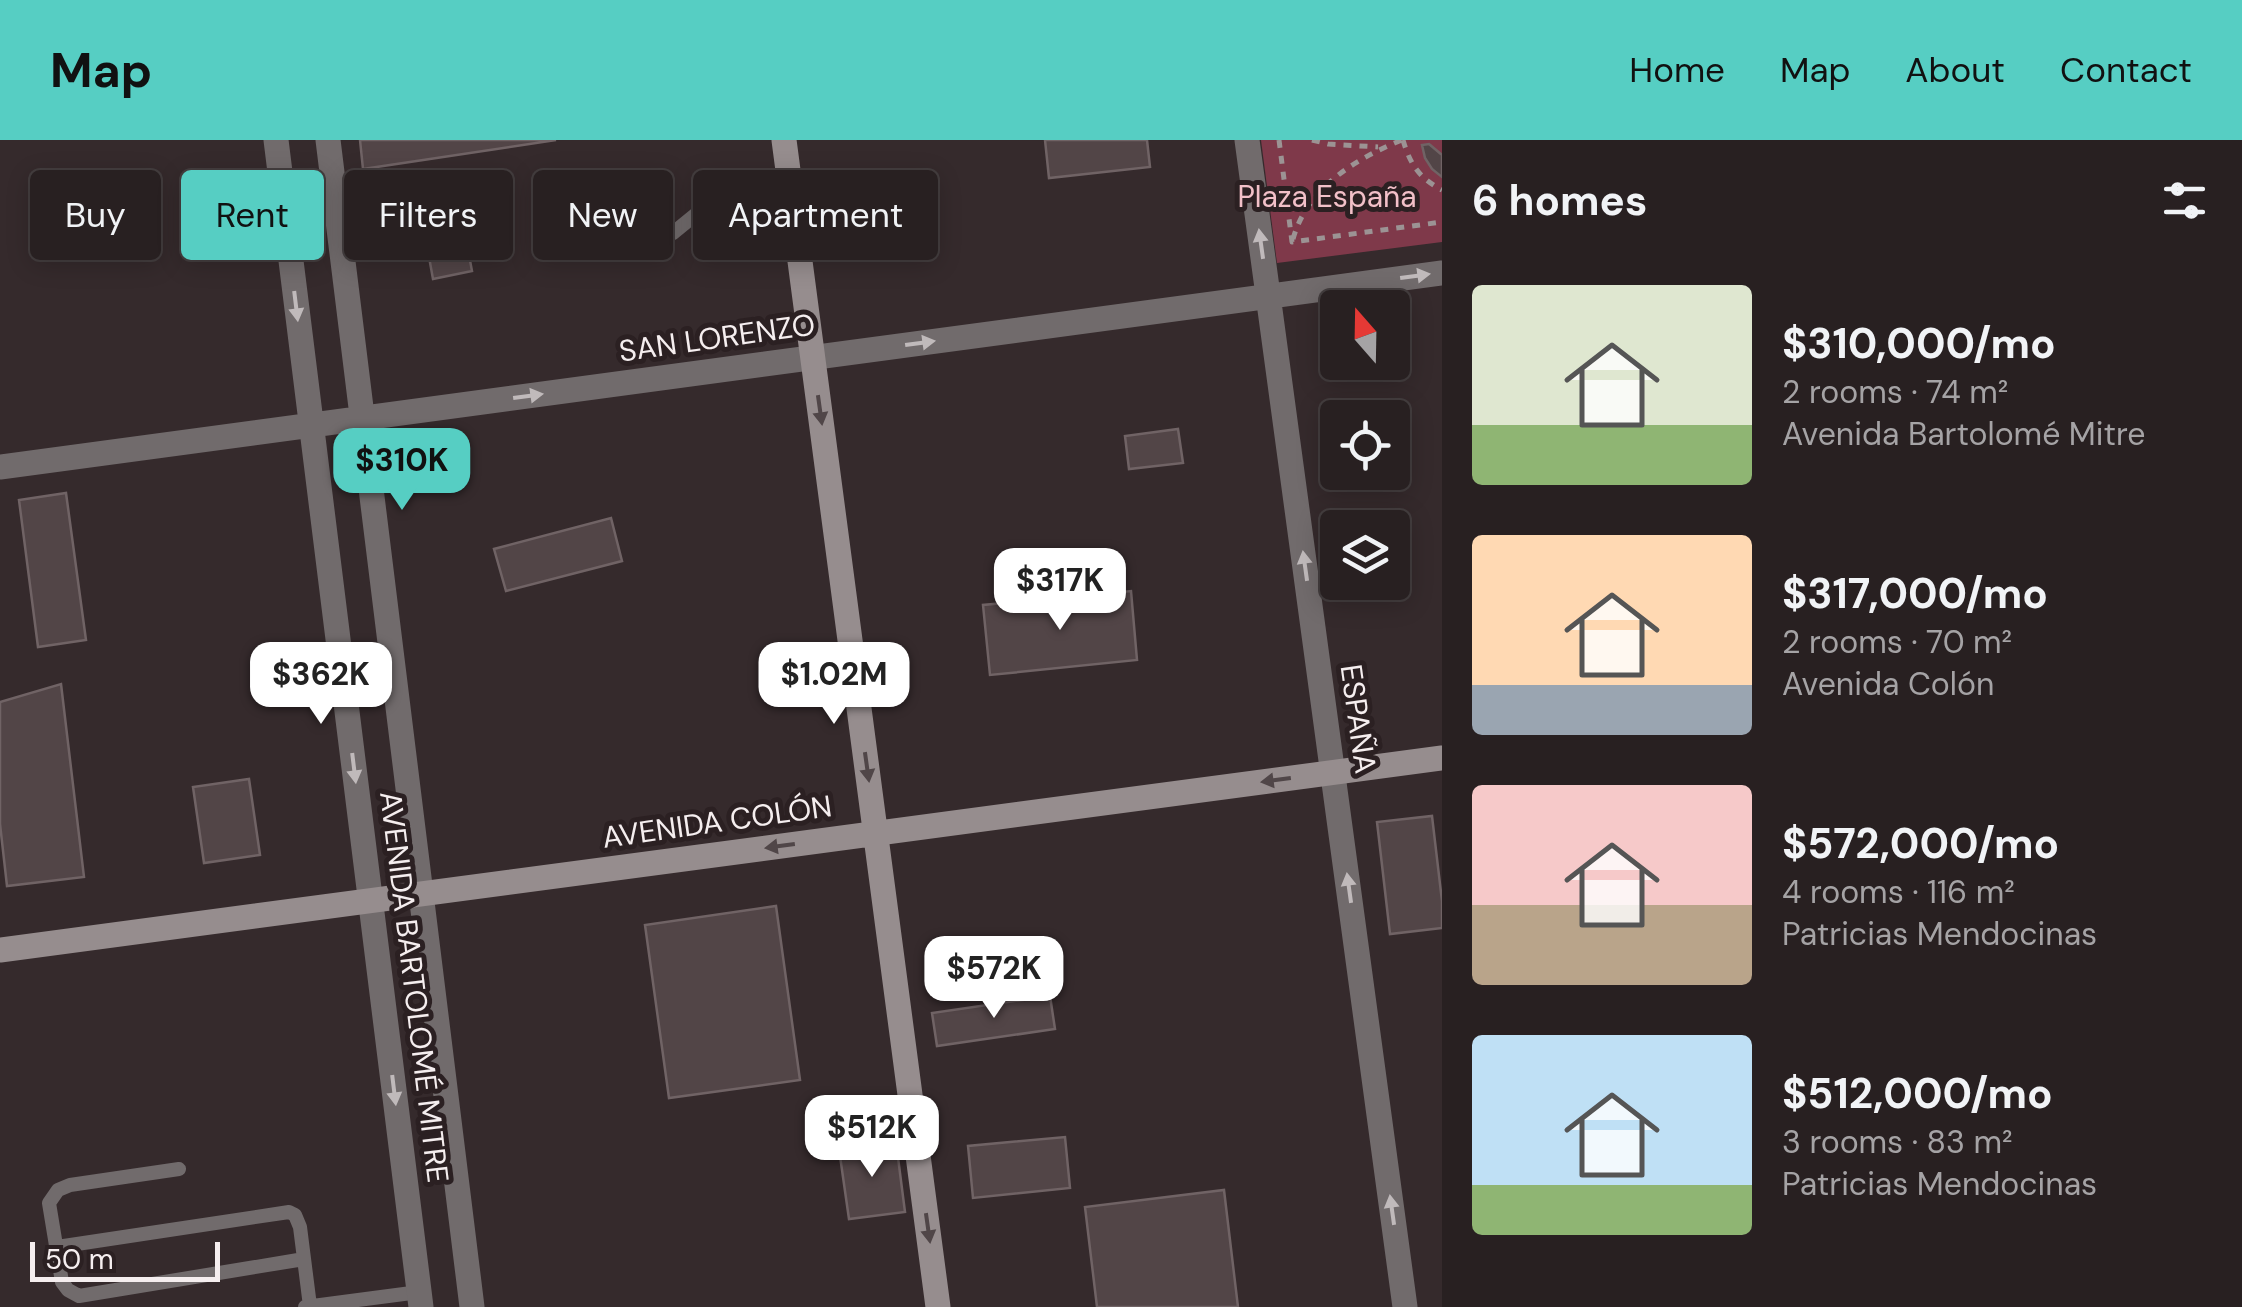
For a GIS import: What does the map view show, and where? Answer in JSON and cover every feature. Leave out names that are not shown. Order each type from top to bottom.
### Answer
[{"type":"main road","points":[[784,140],[788,170]]},
{"type":"main road","points":[[800,260],[938,1307]]},
{"type":"main road","name":"AVENIDA COLÓN","points":[[0,950],[1442,758]]},
{"type":"street","name":"AVENIDA BARTOLOMÉ MITRE","points":[[276,140],[420,1299]]},
{"type":"street","name":"AVENIDA BARTOLOMÉ MITRE","points":[[328,140],[472,1307]]},
{"type":"street","name":"ESPAÑA","points":[[1247,140],[1406,1307]]},
{"type":"street","name":"SAN LORENZO","points":[[0,467],[1442,273]]},
{"type":"lane","points":[[673,233],[693,217]]},
{"type":"lane","points":[[179,1168],[58,1190],[50,1203],[62,1282],[68,1290],[79,1296],[304,1259]]},
{"type":"lane","points":[[57,1247],[289,1212],[296,1215],[300,1227],[307,1307],[420,1299]]},
{"type":"path","points":[[1279,140],[1292,242]]},
{"type":"path","points":[[1312,140],[1383,148]]},
{"type":"path","points":[[1284,252],[1292,242],[1298,220],[1332,180],[1363,158],[1402,140],[1416,172],[1442,190]]},
{"type":"path","points":[[1292,242],[1442,222]]},
{"type":"green space","name":"Plaza España","points":[[1261,140],[1442,140],[1442,242],[1277,263]]},
{"type":"building","points":[[360,140],[556,140],[363,169]]},
{"type":"building","points":[[1045,140],[1147,140],[1150,167],[1049,178]]},
{"type":"building","points":[[1429,144],[1442,155],[1442,177],[1425,158],[1422,145]]},
{"type":"building","points":[[430,260],[470,260],[472,271],[433,279]]},
{"type":"building","points":[[1178,429],[1183,463],[1129,469],[1125,436]]},
{"type":"building","points":[[66,493],[86,640],[38,647],[19,500]]},
{"type":"building","points":[[611,518],[622,561],[506,591],[494,549]]},
{"type":"building","points":[[1131,591],[1137,660],[990,675],[983,605]]},
{"type":"building","points":[[61,684],[84,877],[7,886],[0,824],[0,702]]},
{"type":"building","points":[[249,779],[260,855],[204,863],[193,787]]},
{"type":"building","points":[[1432,816],[1442,928],[1390,934],[1377,822]]},
{"type":"building","points":[[776,906],[800,1080],[669,1098],[645,925]]},
{"type":"building","points":[[1050,996],[1055,1029],[937,1046],[932,1013]]},
{"type":"building","points":[[1065,1137],[1070,1188],[973,1198],[968,1146]]},
{"type":"building","points":[[896,1142],[905,1212],[849,1219],[839,1149]]},
{"type":"building","points":[[1224,1190],[1238,1307],[1097,1307],[1085,1207]]}]
